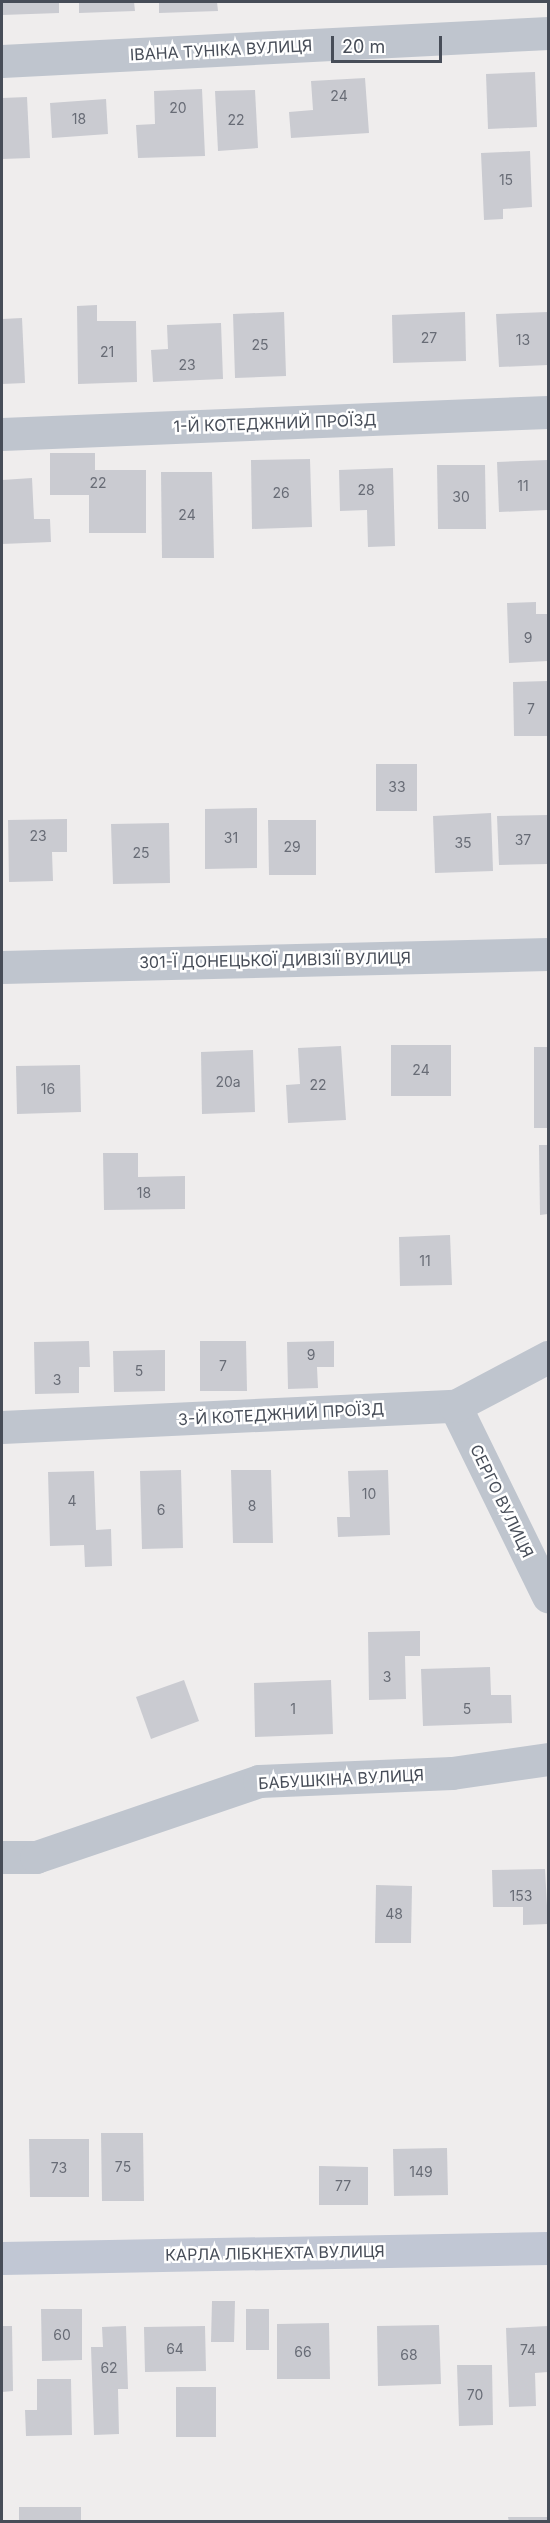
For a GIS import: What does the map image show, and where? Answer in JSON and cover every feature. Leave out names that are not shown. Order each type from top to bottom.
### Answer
[{"type":"street","name":"ІВАНА ТУНІКА ВУЛИЦЯ","points":[[2,61],[549,33]]},
{"type":"street","name":"1-Й КОТЕДЖНИЙ ПРОЇЗД","points":[[2,434],[549,412]]},
{"type":"street","name":"301-Ї ДОНЕЦЬКОЇ ДИВІЗІЇ ВУЛИЦЯ","points":[[2,967],[549,954]]},
{"type":"street","name":"3-Й КОТЕДЖНИЙ ПРОЇЗД","points":[[2,1427],[455,1406],[549,1357]]},
{"type":"street","name":"СЕРГО ВУЛИЦЯ","points":[[455,1406],[549,1596]]},
{"type":"street","name":"БАБУШКІНА ВУЛИЦЯ","points":[[2,1857],[36,1857],[260,1781],[452,1773],[549,1760]]},
{"type":"street","name":"КАРЛА ЛІБКНЕХТА ВУЛИЦЯ","points":[[2,2258],[549,2248]]},
{"type":"building","points":[[2,2],[59,2],[59,13],[2,15]]},
{"type":"building","points":[[79,2],[134,2],[135,11],[79,13]]},
{"type":"building","points":[[159,2],[217,2],[218,11],[159,13]]},
{"type":"building","points":[[535,72],[537,127],[488,129],[486,74]]},
{"type":"building","points":[[365,78],[369,133],[291,138],[289,112],[313,110],[311,81]]},
{"type":"building","points":[[202,89],[205,156],[138,158],[136,125],[155,124],[154,91]]},
{"type":"building","points":[[255,90],[258,148],[218,151],[215,91]]},
{"type":"building","points":[[27,97],[30,158],[2,159],[2,98]]},
{"type":"building","points":[[106,99],[108,134],[52,138],[50,103]]},
{"type":"building","points":[[530,151],[532,207],[503,209],[503,219],[484,220],[481,153]]},
{"type":"building","points":[[97,305],[97,321],[136,321],[137,382],[78,384],[77,306]]},
{"type":"building","points":[[284,312],[286,376],[235,378],[233,314]]},
{"type":"building","points":[[465,312],[466,361],[393,363],[392,315]]},
{"type":"building","points":[[548,312],[548,365],[499,367],[496,314]]},
{"type":"building","points":[[22,318],[25,383],[2,384],[2,319]]},
{"type":"building","points":[[221,323],[223,379],[153,382],[151,350],[168,349],[167,325]]},
{"type":"building","points":[[50,453],[95,453],[95,470],[146,470],[146,533],[89,533],[89,495],[50,495]]},
{"type":"building","points":[[310,459],[312,527],[252,529],[251,460]]},
{"type":"building","points":[[548,460],[548,510],[499,512],[497,462]]},
{"type":"building","points":[[437,465],[485,465],[486,529],[438,529]]},
{"type":"building","points":[[393,468],[395,546],[368,547],[367,510],[340,511],[339,470]]},
{"type":"building","points":[[161,472],[212,472],[214,558],[162,558]]},
{"type":"building","points":[[32,478],[34,519],[50,519],[51,542],[2,544],[2,480]]},
{"type":"building","points":[[536,602],[536,614],[548,614],[548,661],[509,663],[507,603]]},
{"type":"building","points":[[548,681],[548,736],[514,736],[513,682]]},
{"type":"building","points":[[376,764],[417,764],[417,811],[376,811]]},
{"type":"building","points":[[257,808],[257,868],[205,869],[205,809]]},
{"type":"building","points":[[491,813],[493,871],[435,873],[433,816]]},
{"type":"building","points":[[548,815],[548,864],[499,865],[497,816]]},
{"type":"building","points":[[67,819],[67,852],[52,852],[53,881],[9,882],[8,820]]},
{"type":"building","points":[[268,820],[316,820],[316,875],[269,875]]},
{"type":"building","points":[[169,823],[170,883],[113,884],[111,824]]},
{"type":"building","points":[[391,1045],[451,1045],[451,1096],[391,1096]]},
{"type":"building","points":[[341,1046],[346,1120],[288,1123],[286,1085],[300,1084],[298,1048]]},
{"type":"building","points":[[534,1047],[548,1047],[548,1128],[534,1128]]},
{"type":"building","points":[[253,1050],[255,1112],[202,1114],[201,1052]]},
{"type":"building","points":[[80,1065],[81,1112],[17,1114],[16,1066]]},
{"type":"building","points":[[539,1145],[548,1145],[548,1214],[540,1215]]},
{"type":"building","points":[[103,1153],[138,1153],[138,1177],[185,1176],[185,1209],[104,1210]]},
{"type":"building","points":[[450,1235],[452,1285],[400,1286],[399,1237]]},
{"type":"building","points":[[89,1341],[90,1367],[79,1367],[79,1393],[35,1394],[34,1342]]},
{"type":"building","points":[[200,1341],[246,1341],[247,1391],[200,1391]]},
{"type":"building","points":[[334,1341],[334,1367],[317,1367],[318,1388],[288,1389],[287,1342]]},
{"type":"building","points":[[165,1350],[165,1391],[114,1392],[113,1351]]},
{"type":"building","points":[[181,1470],[183,1548],[142,1549],[140,1471]]},
{"type":"building","points":[[231,1470],[271,1470],[273,1543],[233,1543]]},
{"type":"building","points":[[388,1470],[390,1535],[338,1537],[337,1517],[350,1517],[348,1471]]},
{"type":"building","points":[[94,1471],[96,1530],[111,1529],[112,1566],[85,1567],[84,1545],[50,1546],[48,1472]]},
{"type":"building","points":[[420,1631],[420,1656],[405,1656],[406,1699],[369,1700],[368,1632]]},
{"type":"building","points":[[490,1667],[491,1695],[511,1695],[512,1723],[423,1726],[421,1669]]},
{"type":"building","points":[[184,1680],[199,1721],[151,1739],[136,1697]]},
{"type":"building","points":[[331,1680],[333,1734],[255,1737],[254,1683]]},
{"type":"building","points":[[545,1869],[548,1924],[523,1925],[523,1907],[493,1907],[492,1870]]},
{"type":"building","points":[[376,1885],[412,1886],[411,1943],[375,1943]]},
{"type":"building","points":[[101,2133],[143,2133],[144,2201],[102,2201]]},
{"type":"building","points":[[29,2139],[89,2139],[89,2197],[30,2197]]},
{"type":"building","points":[[447,2148],[448,2195],[394,2196],[393,2149]]},
{"type":"building","points":[[319,2166],[368,2167],[368,2205],[319,2205]]},
{"type":"building","points":[[212,2301],[235,2301],[234,2342],[211,2342]]},
{"type":"building","points":[[41,2309],[82,2309],[82,2360],[42,2361]]},
{"type":"building","points":[[246,2309],[269,2309],[269,2350],[246,2350]]},
{"type":"building","points":[[329,2323],[330,2379],[277,2379],[277,2324]]},
{"type":"building","points":[[439,2325],[441,2384],[378,2386],[377,2326]]},
{"type":"building","points":[[2,2326],[12,2326],[13,2391],[2,2392]]},
{"type":"building","points":[[126,2326],[128,2389],[118,2389],[119,2434],[94,2435],[91,2347],[103,2347],[102,2327]]},
{"type":"building","points":[[205,2326],[206,2371],[145,2372],[144,2327]]},
{"type":"building","points":[[548,2326],[548,2372],[535,2373],[536,2406],[509,2407],[506,2328]]},
{"type":"building","points":[[457,2365],[492,2365],[493,2425],[459,2426]]},
{"type":"building","points":[[37,2379],[71,2379],[72,2435],[26,2436],[25,2410],[37,2410]]},
{"type":"building","points":[[176,2387],[216,2387],[216,2437],[176,2437]]},
{"type":"building","points":[[19,2507],[81,2507],[81,2522],[19,2522]]},
{"type":"building","points":[[508,2517],[548,2517],[548,2522],[509,2522]]}]
